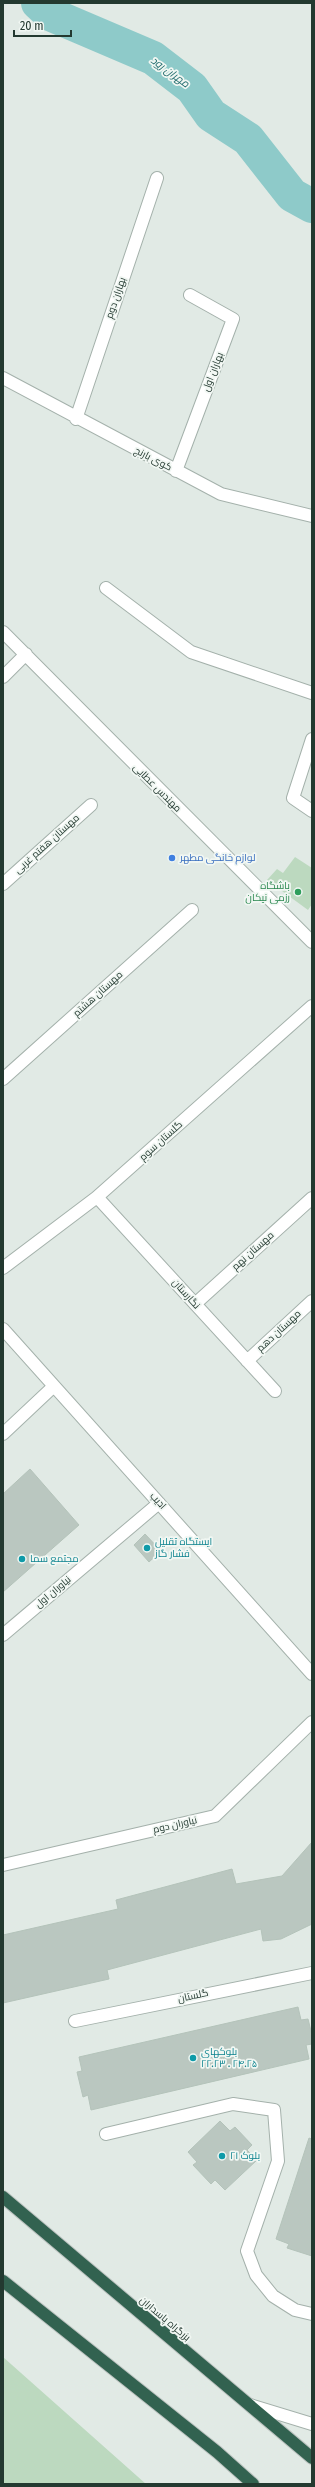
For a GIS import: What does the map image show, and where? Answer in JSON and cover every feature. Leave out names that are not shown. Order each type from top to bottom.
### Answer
[{"type":"highway","name":"بزرگراه پاسداران","points":[[3,2198],[312,2458]]},
{"type":"highway","points":[[3,2281],[217,2452],[253,2484]]},
{"type":"street","name":"بهاران دوم","points":[[76,419],[157,178]]},
{"type":"street","name":"بهاران اول","points":[[176,471],[233,319],[190,295]]},
{"type":"street","name":"کوی بارنج","points":[[3,378],[76,419],[221,494],[312,516]]},
{"type":"street","points":[[106,588],[191,652],[312,693]]},
{"type":"street","name":"مهندس عطایی","points":[[3,632],[312,942]]},
{"type":"street","points":[[3,676],[26,654]]},
{"type":"street","points":[[312,739],[293,798],[312,811]]},
{"type":"street","name":"مهستان هفتم غربی","points":[[3,884],[91,805]]},
{"type":"street","name":"مهستان هشتم","points":[[3,1079],[192,910]]},
{"type":"street","name":"گلستان سوم","points":[[3,1268],[97,1197],[312,1006]]},
{"type":"street","name":"نگارستان","points":[[97,1197],[275,1391]]},
{"type":"street","name":"مهستان نهم","points":[[195,1304],[312,1198]]},
{"type":"street","name":"مهستان دهم","points":[[247,1361],[312,1301]]},
{"type":"street","name":"ادیب","points":[[3,1328],[312,1674]]},
{"type":"street","points":[[3,1434],[54,1386]]},
{"type":"street","name":"نیاوران اول","points":[[3,1636],[159,1503]]},
{"type":"street","name":"نیاوران دوم","points":[[3,1865],[214,1816],[312,1722]]},
{"type":"street","name":"گلستان","points":[[75,2021],[312,1973]]},
{"type":"street","points":[[106,2134],[233,2104],[274,2110],[278,2161],[247,2251],[256,2275],[273,2296],[295,2310],[312,2314]]},
{"type":"street","points":[[250,2405],[312,2424]]},
{"type":"green space","name":"باشگاه رزمی نیکان","points":[[295,857],[312,868],[312,904],[308,910],[267,880],[277,869],[283,873]]},
{"type":"green space","points":[[3,2357],[146,2484],[3,2484]]},
{"type":"building","name":"مجتمع سما","points":[[30,1469],[79,1525],[3,1592],[3,1494]]},
{"type":"building","name":"ایستگاه تقلیل فشار گاز","points":[[145,1534],[161,1551],[149,1562],[134,1545]]},
{"type":"building","points":[[312,1842],[312,1924],[281,1939],[263,1941],[261,1929],[107,1970],[109,1979],[3,2003],[3,1935],[118,1909],[116,1900],[232,1869],[236,1884],[282,1876]]},
{"type":"building","name":"بلوکهای ۲۲.۲۳ . ۲۴.۲۵","points":[[298,2007],[301,2020],[308,2019],[312,2035],[312,2044],[306,2045],[309,2059],[91,2110],[88,2095],[83,2097],[77,2072],[82,2071],[79,2057]]},
{"type":"building","name":"بلوک ۲۱","points":[[220,2121],[230,2131],[235,2127],[252,2145],[247,2150],[257,2160],[225,2190],[215,2180],[211,2184],[193,2165],[197,2162],[188,2152]]},
{"type":"building","points":[[309,2138],[312,2139],[312,2256],[287,2248],[289,2244],[276,2239]]},
{"type":"waterway","name":"مهران رود","points":[[38,3],[50,14],[153,58],[192,88],[211,115],[248,139],[292,195],[312,206]]},
{"type":"place","name":"لوازم خانگی مطهر","points":[[172,858]]},
{"type":"place","name":"باشگاه رزمی نیکان","points":[[298,892]]},
{"type":"place","name":"ایستگاه تقلیل فشار گاز","points":[[147,1548]]},
{"type":"place","name":"مجتمع سما","points":[[22,1559]]},
{"type":"place","name":"بلوکهای ۲۲.۲۳ . ۲۴.۲۵","points":[[193,2058]]},
{"type":"place","name":"بلوک ۲۱","points":[[222,2156]]}]
